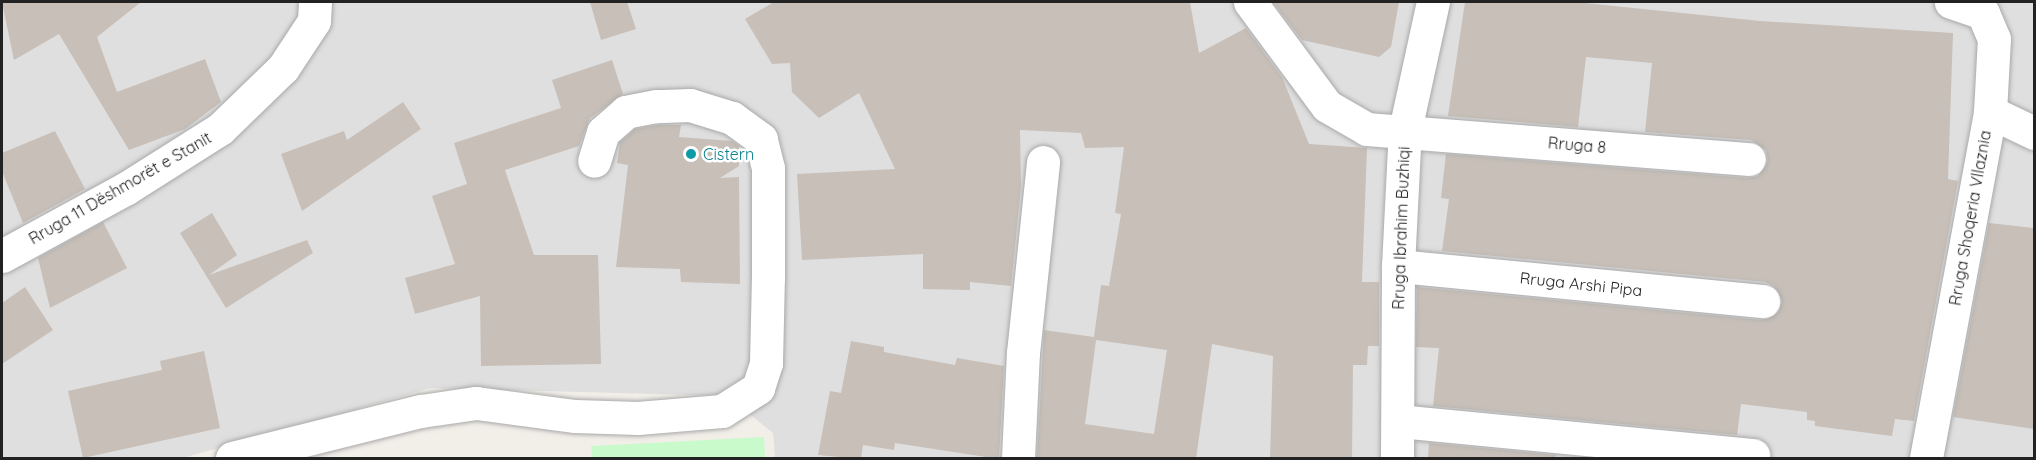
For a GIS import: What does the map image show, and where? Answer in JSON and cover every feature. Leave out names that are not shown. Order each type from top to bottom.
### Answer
[{"type":"street","name":"Rruga 11 Dëshmorët e Stanit","points":[[2,256],[124,189],[220,129],[283,69],[314,21],[315,2]]},
{"type":"street","name":"Rruga 8","points":[[1250,2],[1327,106],[1367,129],[1405,130],[1749,159]]},
{"type":"street","name":"Rruga Ibrahim Buzhiqi","points":[[1397,459],[1398,266],[1405,130],[1433,2]]},
{"type":"street","name":"Rruga Shoqeria Vllaznia","points":[[1926,459],[1990,112],[1994,39],[1983,13],[1951,2]]},
{"type":"street","points":[[232,459],[421,411],[476,403],[576,416],[638,418],[722,411],[758,388],[766,363],[768,278],[768,168],[761,139],[732,118],[701,108],[656,106],[626,112],[603,132],[594,161]]},
{"type":"street","points":[[1990,112],[2034,133]]},
{"type":"street","points":[[1018,459],[1023,353],[1043,162]]},
{"type":"street","name":"Rruga Arshi Pipa","points":[[1398,266],[1763,301]]},
{"type":"street","points":[[1398,422],[1753,455]]},
{"type":"shaded area","points":[[2,2],[2034,2],[2034,458],[775,458],[773,433],[727,396],[430,388],[183,458],[2,458]]},
{"type":"green space","points":[[764,437],[765,458],[592,458],[591,446]]},
{"type":"building","points":[[2,2],[141,2],[97,37],[117,92],[205,59],[221,102],[185,129],[129,150],[59,34],[14,60]]},
{"type":"building","points":[[590,2],[627,2],[636,29],[601,40]]},
{"type":"building","points":[[774,2],[1190,2],[1199,53],[1246,28],[1282,77],[1309,144],[1367,148],[1362,282],[1379,282],[1379,346],[1368,346],[1367,365],[1353,365],[1352,459],[1270,459],[1273,356],[1212,344],[1196,459],[1037,459],[1044,330],[1094,337],[1101,285],[1109,286],[1121,214],[1115,213],[1124,147],[1085,148],[1081,133],[1020,130],[1021,187],[1011,286],[970,282],[970,290],[923,289],[923,254],[802,260],[797,174],[895,169],[859,93],[819,118],[792,92],[790,63],[772,64],[745,19]],"holes":[[[1096,340],[1167,350],[1154,434],[1085,424]]]},
{"type":"building","points":[[1273,2],[1399,2],[1391,47],[1379,57],[1302,40]]},
{"type":"building","points":[[1465,2],[1575,2],[1760,21],[1953,33],[1948,179],[1958,181],[1914,421],[1895,419],[1892,436],[1815,426],[1815,421],[1807,420],[1807,412],[1741,404],[1737,435],[1433,406],[1439,348],[1416,347],[1417,287],[1761,320],[1778,312],[1782,302],[1774,286],[1765,282],[1442,251],[1449,199],[1441,198],[1446,154],[1748,178],[1758,176],[1768,161],[1766,150],[1751,140],[1645,132],[1652,63],[1586,57],[1578,127],[1448,116]]},
{"type":"building","points":[[612,60],[623,94],[590,118],[579,146],[505,170],[534,255],[598,255],[601,364],[481,366],[480,296],[415,314],[405,278],[455,264],[432,196],[467,184],[454,143],[561,108],[552,80]]},
{"type":"building","points":[[403,102],[421,129],[302,211],[281,154],[344,131],[347,140]]},
{"type":"building","points":[[658,125],[681,125],[679,137],[732,141],[739,146],[739,166],[720,178],[739,177],[740,284],[681,282],[680,269],[616,267],[628,165],[617,163],[620,142],[635,129]]},
{"type":"building","points":[[55,131],[85,189],[23,223],[2,171],[2,153]]},
{"type":"building","points":[[212,213],[237,255],[209,275],[307,240],[313,253],[226,308],[180,233]]},
{"type":"building","points":[[103,222],[127,268],[50,308],[38,258]]},
{"type":"building","points":[[1989,223],[2034,228],[2034,429],[1953,417]]},
{"type":"building","points":[[25,287],[53,330],[2,364],[2,303]]},
{"type":"building","points":[[851,341],[884,347],[884,352],[955,365],[957,358],[1004,366],[999,459],[895,443],[894,450],[863,445],[861,459],[818,455],[830,391],[841,393]]},
{"type":"building","points":[[204,351],[220,428],[83,458],[68,391],[162,370],[160,361]]},
{"type":"building","points":[[1429,443],[1556,455],[1555,459],[1428,459]]},
{"type":"place","name":"Cistern","points":[[691,154]]}]
